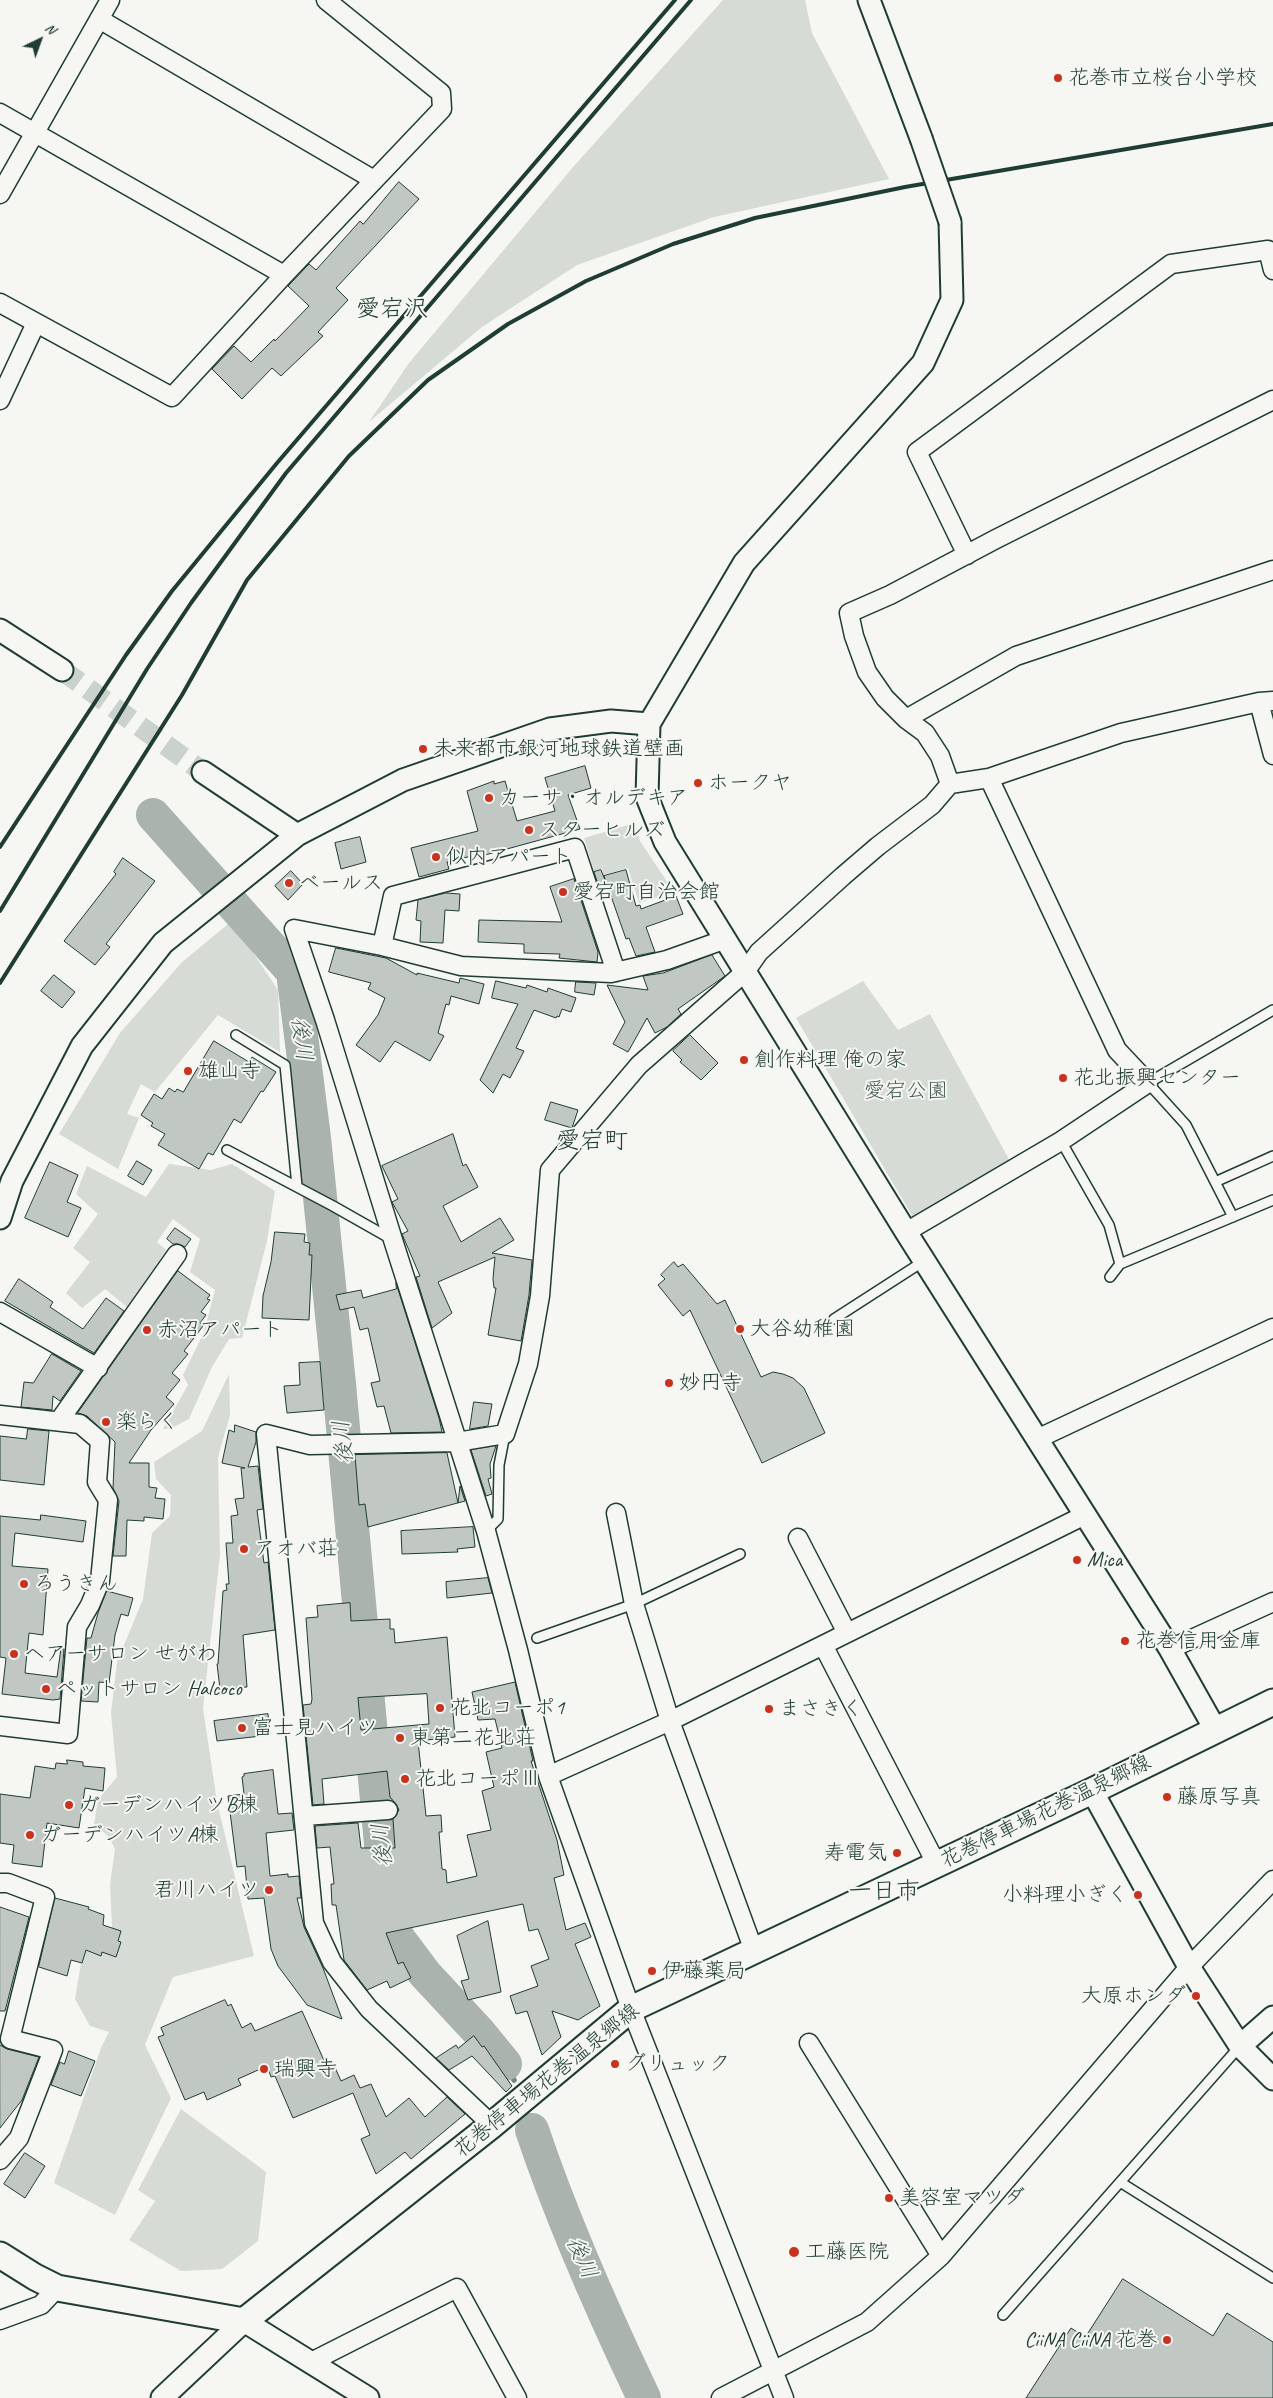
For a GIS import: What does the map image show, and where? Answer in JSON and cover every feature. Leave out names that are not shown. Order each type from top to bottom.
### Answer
[{"type":"main road","name":"花巻停車場花巻温泉郷線","points":[[244,2321],[492,2125],[631,2009],[1092,1791],[1273,1702]]},
{"type":"main road","points":[[0,2254],[35,2278],[56,2288],[244,2321]]},
{"type":"street","points":[[0,194],[110,0]]},
{"type":"street","points":[[0,303],[172,397],[284,275],[442,109],[441,93],[326,0]]},
{"type":"street","points":[[868,0],[921,138],[950,222],[952,300],[923,363],[744,562],[649,724],[647,797],[665,842],[924,1261],[1170,1649],[1215,1729]]},
{"type":"street","points":[[99,19],[374,180]]},
{"type":"street","points":[[0,113],[284,275]]},
{"type":"street","points":[[967,555],[917,452],[1171,264],[1270,250],[1273,270]]},
{"type":"street","points":[[0,400],[36,323]]},
{"type":"street","points":[[950,784],[940,756],[926,733],[906,719],[885,698],[867,672],[854,636],[849,613],[890,595],[1273,400]]},
{"type":"street","points":[[906,719],[1016,656],[1273,570]]},
{"type":"street","points":[[0,630],[62,670]]},
{"type":"street","points":[[492,2125],[369,2009],[332,1962],[314,1923],[266,1434],[310,1444],[457,1442],[505,1434],[528,1364],[540,1296],[550,1170],[639,1065],[745,972],[759,952],[878,846],[932,805],[950,784],[989,778],[1121,733],[1266,702],[1273,754]]},
{"type":"street","points":[[0,1218],[12,1181],[82,1046],[163,943],[297,835],[403,780],[550,729],[611,721],[649,724]]},
{"type":"street","points":[[203,772],[297,835]]},
{"type":"street","points":[[906,1232],[1061,1141],[1148,1083],[1117,1050],[989,778]]},
{"type":"street","points":[[382,946],[393,896],[575,848],[616,972]]},
{"type":"street","points":[[726,939],[667,960],[616,972],[544,971],[461,966],[382,946],[294,929],[325,1020],[486,1531],[518,1650],[548,1776],[631,2009],[784,2398]]},
{"type":"street","points":[[59,1421],[177,1254]]},
{"type":"street","points":[[0,1312],[98,1368]]},
{"type":"street","points":[[1037,1438],[1273,1328]]},
{"type":"street","points":[[0,1415],[80,1424],[100,1441],[97,1482],[108,1500],[100,1581],[78,1627],[68,1734],[0,1726]]},
{"type":"street","points":[[616,1513],[634,1604],[670,1721],[754,1951]]},
{"type":"street","points":[[548,1776],[670,1721],[1085,1515]]},
{"type":"street","points":[[798,1538],[848,1633]]},
{"type":"street","points":[[1170,1649],[1273,1602]]},
{"type":"street","points":[[823,1645],[937,1865]]},
{"type":"street","points":[[1092,1791],[1189,1967],[1240,2046],[1273,2079]]},
{"type":"street","points":[[304,1816],[388,1810]]},
{"type":"street","points":[[723,2397],[868,2322],[941,2256],[1189,1967],[1273,1880]]},
{"type":"street","points":[[0,1883],[45,1897],[10,2039],[53,2050],[19,2138],[0,2160]]},
{"type":"street","points":[[1240,2046],[1273,2017]]},
{"type":"street","points":[[808,2043],[941,2256]]},
{"type":"street","points":[[0,2320],[41,2305],[56,2288]]},
{"type":"street","points":[[311,2362],[458,2288],[517,2398]]},
{"type":"street","points":[[162,2398],[244,2321],[368,2398]]},
{"type":"lane","points":[[1233,1217],[1186,1125],[1148,1083],[1273,1010]]},
{"type":"lane","points":[[236,1035],[286,1064],[297,1186]]},
{"type":"lane","points":[[1061,1141],[1110,1225],[1120,1264]]},
{"type":"lane","points":[[227,1150],[297,1186],[393,1240]]},
{"type":"lane","points":[[1215,1182],[1273,1156]]},
{"type":"lane","points":[[1110,1277],[1120,1264],[1273,1200]]},
{"type":"lane","points":[[834,1319],[924,1261]]},
{"type":"lane","points":[[486,1531],[498,1518],[499,1465],[505,1434]]},
{"type":"lane","points":[[537,1638],[634,1604],[740,1554]]},
{"type":"lane","points":[[1003,2315],[1240,2046]]},
{"type":"lane","points":[[1120,2182],[1273,2278]]},
{"type":"green space","points":[[723,0],[805,0],[812,33],[889,179],[714,217],[577,265],[482,327],[369,422],[409,363],[574,166]]},
{"type":"green space","points":[[635,823],[640,841],[674,892],[639,903],[628,868],[603,875],[602,869],[594,871],[584,838]]},
{"type":"green space","points":[[232,921],[278,990],[280,1052],[218,1015],[155,1092],[141,1084],[127,1114],[139,1118],[118,1169],[59,1134],[120,1033],[182,962]]},
{"type":"green space","name":"愛宕公園","points":[[863,981],[898,1030],[930,1014],[1012,1165],[914,1219],[796,1018]]},
{"type":"green space","points":[[169,1164],[211,1170],[232,1164],[275,1191],[267,1241],[242,1338],[229,1339],[212,1367],[189,1419],[172,1428],[163,1429],[188,1385],[183,1375],[204,1332],[215,1290],[190,1272],[200,1239],[173,1219],[157,1242],[166,1250],[127,1307],[105,1289],[82,1308],[66,1293],[90,1262],[73,1248],[98,1214],[76,1194],[87,1166],[146,1197]]},
{"type":"green space","points":[[229,1374],[230,1415],[218,1457],[220,1555],[203,1708],[217,1802],[254,1956],[173,1977],[145,2045],[171,2098],[115,2215],[54,2183],[101,2048],[109,2032],[90,2026],[75,1999],[84,1946],[113,1948],[110,1885],[115,1849],[109,1837],[94,1824],[98,1800],[117,1777],[111,1713],[117,1662],[143,1599],[152,1533],[170,1516],[171,1495],[156,1479],[154,1462],[202,1431]]},
{"type":"green space","points":[[181,2109],[266,2172],[258,2241],[222,2269],[181,2271],[129,2240],[155,2201],[138,2190]]},
{"type":"building","points":[[399,182],[419,199],[336,288],[348,300],[318,332],[323,336],[281,376],[272,368],[242,399],[212,369],[234,346],[251,362],[274,339],[275,341],[309,306],[288,286],[309,264],[316,270],[360,221],[363,224]]},
{"type":"building","points":[[585,766],[591,788],[568,795],[580,829],[485,855],[484,853],[447,862],[449,869],[419,877],[411,848],[478,831],[467,791],[494,781],[494,784],[505,781],[517,821],[555,811],[545,778]]},
{"type":"building","points":[[360,837],[366,862],[341,869],[335,843]]},
{"type":"building","points":[[123,858],[155,881],[106,944],[110,947],[95,965],[64,941],[116,874],[114,872]]},
{"type":"building","points":[[601,870],[605,880],[603,899],[594,872]]},
{"type":"building","points":[[626,870],[636,906],[640,905],[641,909],[676,896],[683,914],[646,927],[655,952],[636,956],[629,938],[626,939],[604,876]]},
{"type":"building","points":[[291,871],[303,884],[288,900],[275,886]]},
{"type":"building","points":[[574,879],[598,952],[597,962],[559,958],[560,954],[524,953],[524,944],[478,942],[479,920],[562,922],[550,887]]},
{"type":"building","points":[[446,893],[460,894],[459,911],[445,910],[443,943],[420,942],[421,921],[416,920],[418,900]]},
{"type":"building","points":[[336,948],[386,958],[417,975],[417,973],[459,983],[460,978],[484,984],[479,1004],[451,996],[449,1005],[446,1004],[438,1033],[444,1036],[430,1061],[395,1041],[380,1062],[356,1045],[378,1015],[385,998],[368,989],[371,983],[329,972]]},
{"type":"building","points":[[712,955],[725,976],[678,1009],[681,1014],[667,1027],[655,1033],[647,1018],[628,1052],[613,1044],[625,1022],[607,985],[648,990],[643,976],[663,973]]},
{"type":"building","points":[[54,975],[75,992],[62,1008],[41,991]]},
{"type":"building","points":[[496,981],[526,988],[527,985],[547,992],[548,988],[576,998],[571,1012],[562,1009],[559,1017],[557,1016],[556,1018],[534,1010],[516,1048],[524,1051],[510,1078],[503,1074],[493,1093],[480,1080],[518,1004],[492,998]]},
{"type":"building","points":[[576,982],[596,983],[594,995],[575,992]]},
{"type":"building","points":[[690,1035],[718,1063],[701,1080],[680,1062],[682,1060],[673,1051]]},
{"type":"building","points":[[214,1041],[249,1062],[252,1057],[276,1072],[263,1092],[261,1091],[241,1123],[234,1119],[213,1155],[208,1153],[199,1169],[158,1145],[165,1134],[151,1126],[153,1123],[141,1115],[154,1094],[162,1099],[169,1088],[175,1092],[177,1089],[183,1092]]},
{"type":"building","points":[[551,1102],[578,1110],[572,1128],[545,1120]]},
{"type":"building","points":[[453,1134],[463,1166],[466,1164],[478,1187],[443,1206],[461,1242],[500,1218],[514,1240],[492,1253],[532,1260],[529,1295],[521,1341],[488,1335],[496,1288],[494,1288],[493,1279],[495,1257],[438,1282],[452,1313],[432,1328],[416,1277],[420,1276],[402,1234],[408,1231],[392,1202],[398,1199],[382,1166]]},
{"type":"building","points":[[137,1161],[152,1170],[143,1185],[128,1176]]},
{"type":"building","points":[[50,1162],[78,1175],[67,1202],[81,1208],[68,1237],[25,1218]]},
{"type":"building","points":[[175,1228],[191,1239],[185,1247],[173,1244],[167,1239]]},
{"type":"building","points":[[275,1232],[305,1234],[304,1242],[310,1243],[309,1255],[312,1255],[309,1320],[262,1318],[263,1296],[271,1262]]},
{"type":"building","points":[[674,1262],[678,1267],[683,1264],[717,1304],[725,1300],[761,1377],[773,1372],[783,1374],[793,1378],[804,1388],[825,1433],[762,1463],[690,1310],[683,1316],[658,1285],[665,1279],[661,1275]]},
{"type":"building","points":[[178,1271],[210,1295],[207,1299],[210,1300],[201,1312],[206,1315],[200,1323],[203,1326],[184,1351],[188,1354],[172,1373],[180,1380],[166,1397],[174,1404],[151,1430],[129,1463],[149,1463],[149,1487],[157,1488],[155,1498],[165,1499],[163,1519],[144,1517],[144,1521],[127,1520],[126,1556],[113,1556],[119,1501],[113,1488],[115,1442],[87,1416],[78,1413]]},
{"type":"building","points":[[19,1279],[53,1302],[50,1307],[83,1329],[106,1298],[124,1311],[94,1353],[5,1301]]},
{"type":"building","points":[[396,1283],[442,1432],[391,1433],[384,1406],[377,1407],[371,1383],[380,1381],[368,1328],[360,1330],[354,1307],[340,1310],[336,1295],[361,1290],[363,1298],[396,1289]]},
{"type":"building","points":[[52,1354],[81,1371],[60,1401],[53,1396],[52,1410],[21,1407],[24,1382],[33,1383]]},
{"type":"building","points":[[320,1362],[324,1410],[287,1413],[284,1386],[300,1385],[299,1363]]},
{"type":"building","points":[[474,1402],[492,1404],[488,1426],[470,1429]]},
{"type":"building","points":[[235,1425],[256,1432],[256,1442],[248,1467],[258,1466],[263,1509],[257,1510],[264,1563],[268,1562],[275,1630],[243,1635],[247,1687],[220,1689],[217,1664],[223,1591],[227,1590],[226,1584],[229,1584],[226,1543],[233,1543],[231,1516],[238,1515],[235,1499],[244,1498],[241,1468],[245,1468],[222,1463],[229,1430],[234,1432]]},
{"type":"building","points":[[28,1429],[49,1431],[44,1485],[0,1480],[0,1436],[26,1439]]},
{"type":"building","points":[[496,1446],[490,1464],[491,1478],[488,1479],[492,1494],[486,1496],[471,1450]]},
{"type":"building","points":[[447,1453],[458,1503],[368,1527],[365,1504],[359,1505],[355,1455]]},
{"type":"building","points":[[460,1486],[465,1501],[458,1503]]},
{"type":"building","points":[[41,1515],[86,1521],[83,1542],[15,1533],[12,1566],[48,1569],[43,1635],[29,1633],[25,1673],[57,1677],[61,1648],[64,1649],[60,1699],[53,1700],[2,1694],[6,1658],[0,1657],[0,1516],[40,1520]]},
{"type":"building","points":[[473,1527],[475,1547],[457,1549],[458,1552],[402,1554],[401,1531]]},
{"type":"building","points":[[488,1578],[492,1593],[447,1598],[446,1582]]},
{"type":"building","points":[[107,1591],[133,1598],[128,1616],[121,1614],[115,1635],[109,1683],[99,1682],[98,1702],[81,1701],[87,1638],[91,1638]]},
{"type":"building","points":[[350,1603],[351,1621],[390,1619],[390,1629],[394,1629],[395,1643],[447,1637],[455,1737],[418,1741],[426,1816],[441,1815],[442,1832],[439,1832],[442,1869],[446,1870],[447,1883],[477,1876],[467,1835],[491,1830],[482,1791],[494,1787],[486,1752],[502,1748],[495,1719],[478,1720],[472,1692],[515,1682],[533,1761],[531,1761],[557,1840],[564,1875],[554,1878],[566,1930],[585,1923],[591,1937],[575,1944],[600,2006],[578,2020],[552,2011],[561,2037],[542,2055],[527,2011],[516,2014],[510,1996],[538,1986],[531,1966],[549,1959],[538,1929],[529,1931],[523,1904],[386,1933],[398,1964],[403,1962],[411,1978],[390,1988],[387,1981],[367,1990],[344,1960],[336,1905],[332,1905],[331,1884],[334,1884],[330,1847],[317,1848],[315,1826],[358,1823],[361,1848],[395,1848],[393,1819],[399,1810],[390,1797],[387,1771],[322,1779],[324,1804],[313,1805],[303,1705],[311,1704],[312,1699],[306,1618],[318,1617],[317,1606]],"holes":[[[427,1694],[429,1724],[361,1730],[358,1698]]]},
{"type":"building","name":"富士見ハイツ","points":[[268,1714],[270,1735],[217,1741],[214,1721]]},
{"type":"building","points":[[67,1760],[83,1762],[83,1766],[105,1768],[103,1791],[85,1788],[79,1828],[47,1823],[42,1867],[12,1863],[14,1845],[0,1843],[0,1794],[30,1798],[35,1766],[55,1769],[56,1763],[67,1764]]},
{"type":"building","points":[[273,1770],[278,1814],[292,1813],[294,1830],[266,1833],[270,1876],[288,1874],[288,1877],[299,1876],[301,1898],[297,1898],[304,1927],[323,1968],[342,2019],[307,2005],[278,1966],[271,1949],[264,1898],[248,1899],[245,1866],[237,1867],[228,1796],[244,1794],[242,1777],[244,1774]]},
{"type":"building","points":[[55,1898],[89,1907],[88,1909],[104,1915],[103,1925],[121,1931],[118,1941],[121,1942],[116,1957],[102,1952],[101,1956],[86,1950],[82,1963],[71,1960],[67,1976],[39,1967]]},
{"type":"building","points":[[0,1907],[29,1917],[5,2011],[0,2011]]},
{"type":"building","points":[[488,1921],[501,1992],[468,2000],[461,1981],[469,1979],[457,1936]]},
{"type":"building","points":[[225,2000],[228,2006],[231,2004],[242,2028],[251,2023],[255,2031],[302,2011],[326,2065],[333,2063],[341,2081],[354,2075],[360,2088],[371,2084],[386,2117],[409,2098],[425,2117],[447,2097],[465,2114],[411,2159],[405,2152],[376,2174],[361,2139],[370,2135],[353,2093],[293,2118],[275,2076],[271,2077],[267,2066],[238,2079],[241,2085],[207,2100],[204,2092],[185,2100],[158,2037],[164,2035],[161,2028]]},
{"type":"building","points":[[474,2036],[482,2047],[484,2046],[512,2086],[506,2092],[472,2056],[449,2070],[436,2058],[456,2045],[458,2048]]},
{"type":"building","points":[[0,2045],[7,2049],[39,2057],[22,2100],[0,2128]]},
{"type":"building","points":[[69,2051],[95,2061],[81,2096],[51,2085],[60,2062],[64,2064]]},
{"type":"building","points":[[25,2153],[45,2166],[25,2198],[4,2184]]},
{"type":"building","name":"CiiNA CiiNA 花巻","points":[[1123,2279],[1213,2336],[1227,2313],[1273,2342],[1273,2398],[1026,2398],[1071,2328],[1085,2337]]},
{"type":"waterway","name":"後川","points":[[153,815],[293,972],[314,1138],[339,1384],[385,1888],[390,1915],[398,1938],[425,1974],[478,2031],[505,2064]]},
{"type":"waterway","name":"後川","points":[[505,2064],[514,2080]]},
{"type":"waterway","name":"後川","points":[[526,2114],[532,2130]]},
{"type":"waterway","name":"後川","points":[[532,2130],[584,2266],[644,2398]]},
{"type":"tunnel","points":[[62,670],[203,772]]},
{"type":"railway","points":[[0,847],[126,655],[172,591],[277,463],[675,0]]},
{"type":"railway","points":[[0,911],[147,669],[191,603],[286,473],[691,0]]},
{"type":"railway","points":[[0,983],[182,695],[247,580],[349,456],[428,380],[508,324],[586,281],[673,244],[755,218],[905,187],[1273,124]]},
{"type":"place","name":"花巻市立桜台小学校","points":[[1058,78]]},
{"type":"place","name":"未来都市銀河地球鉄道壁画","points":[[423,749]]},
{"type":"place","name":"ホークヤ","points":[[698,783]]},
{"type":"place","name":"カーサ・オルデキア","points":[[489,798]]},
{"type":"place","name":"スターヒルズ","points":[[529,830]]},
{"type":"place","name":"似内アパート","points":[[436,857]]},
{"type":"place","name":"ベールス","points":[[289,883]]},
{"type":"place","name":"愛宕町自治会館","points":[[563,892]]},
{"type":"place","name":"創作料理 俺の家","points":[[744,1060]]},
{"type":"place","name":"雄山寺","points":[[188,1071]]},
{"type":"place","name":"花北振興センター","points":[[1063,1078]]},
{"type":"place","name":"大谷幼稚園","points":[[740,1329]]},
{"type":"place","name":"赤沼アパート","points":[[147,1330]]},
{"type":"place","name":"妙円寺","points":[[669,1383]]},
{"type":"place","name":"楽らく","points":[[106,1422]]},
{"type":"place","name":"アオバ荘","points":[[244,1549]]},
{"type":"place","name":"Mica","points":[[1077,1560]]},
{"type":"place","name":"ろうきん","points":[[24,1584]]},
{"type":"place","name":"花巻信用金庫","points":[[1125,1641]]},
{"type":"place","name":"ヘアーサロン せがわ","points":[[14,1654]]},
{"type":"place","name":"ペットサロン Halcoco","points":[[46,1689]]},
{"type":"place","name":"花北コーポ1","points":[[440,1708]]},
{"type":"place","name":"まさきく","points":[[769,1709]]},
{"type":"place","name":"富士見ハイツ","points":[[242,1728]]},
{"type":"place","name":"東第二花北荘","points":[[400,1738]]},
{"type":"place","name":"花北コーポⅢ","points":[[405,1779]]},
{"type":"place","name":"藤原写真","points":[[1167,1797]]},
{"type":"place","name":"ガーデンハイツB棟","points":[[69,1805]]},
{"type":"place","name":"ガーデンハイツA棟","points":[[30,1835]]},
{"type":"place","name":"寿電気","points":[[897,1853]]},
{"type":"place","name":"君川ハイツ","points":[[269,1890]]},
{"type":"place","name":"小料理小ぎく","points":[[1138,1895]]},
{"type":"place","name":"伊藤薬局","points":[[652,1971]]},
{"type":"place","name":"大原ホンダ","points":[[1196,1996]]},
{"type":"place","name":"グリュック","points":[[615,2064]]},
{"type":"place","name":"瑞興寺","points":[[264,2069]]},
{"type":"place","name":"美容室マツダ","points":[[889,2198]]},
{"type":"place","name":"工藤医院","points":[[794,2252]]},
{"type":"place","name":"CiiNA CiiNA 花巻","points":[[1167,2340]]},
{"type":"district","name":"愛宕沢","points":[[392,310]]},
{"type":"district","name":"愛宕町","points":[[592,1142]]},
{"type":"district","name":"一日市","points":[[884,1892]]}]
